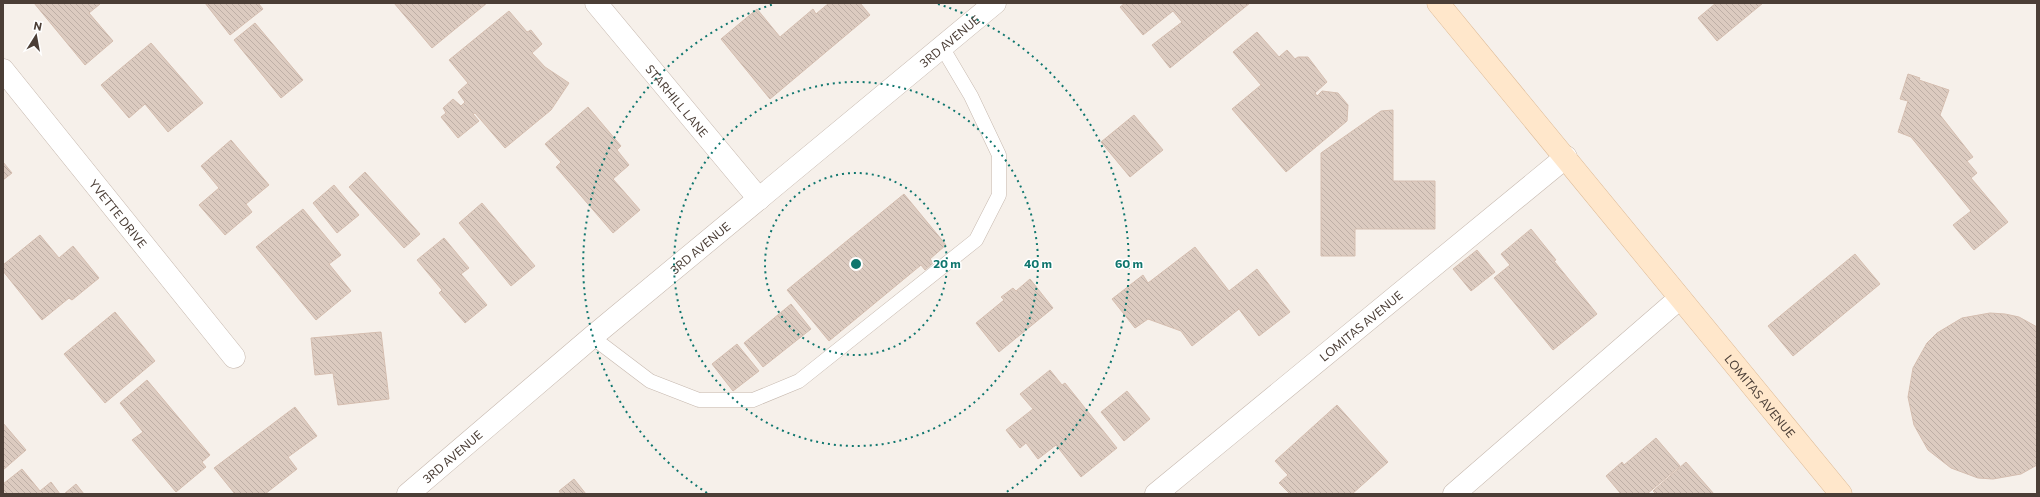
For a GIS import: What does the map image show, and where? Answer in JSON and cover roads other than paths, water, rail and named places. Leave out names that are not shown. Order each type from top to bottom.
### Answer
[{"type":"street","name":"STARHILL LANE","points":[[596,3],[759,199]]},
{"type":"street","name":"3RD AVENUE","points":[[408,494],[592,337],[995,3]]},
{"type":"street","name":"LOMITAS AVENUE","points":[[1438,3],[1566,157],[1841,494]]},
{"type":"street","name":"YVETTE DRIVE","points":[[3,70],[234,357]]},
{"type":"street","name":"LOMITAS AVENUE","points":[[1156,494],[1566,157]]},
{"type":"street","points":[[1454,494],[1680,298]]},
{"type":"lane","points":[[592,337],[650,381],[699,400],[753,400],[799,382],[976,240],[999,196],[999,155],[971,96],[942,47]]}]
